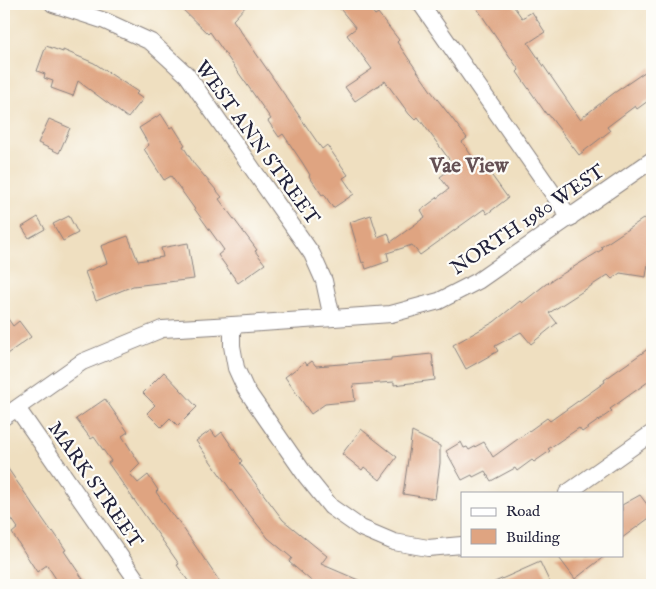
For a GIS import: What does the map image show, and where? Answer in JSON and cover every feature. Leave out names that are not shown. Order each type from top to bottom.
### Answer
[{"type":"street","name":"WEST ANN STREET","points":[[52,4],[105,21],[152,42],[187,75],[312,254],[324,281],[332,318]]},
{"type":"street","points":[[421,4],[570,218]]},
{"type":"street","name":"NORTH 1980 WEST","points":[[10,412],[82,362],[162,329],[391,314],[439,301],[478,282],[652,160]]},
{"type":"street","points":[[232,325],[232,346],[236,368],[245,388],[306,476],[331,507],[361,528],[394,542],[428,548],[461,545]]},
{"type":"street","name":"MARK STREET","points":[[10,412],[140,585]]},
{"type":"street","points":[[568,492],[652,433]]},
{"type":"building","points":[[177,4],[248,4],[233,20],[322,149],[327,145],[348,175],[343,178],[354,194],[333,208],[309,176],[283,134],[279,137],[268,121],[271,119],[210,32],[208,34]]},
{"type":"building","points":[[336,4],[366,4],[375,15],[378,13],[399,40],[397,42],[431,91],[467,138],[462,142],[483,172],[487,169],[508,198],[487,214],[484,209],[420,255],[412,245],[387,253],[389,261],[366,269],[364,262],[362,263],[350,222],[371,215],[378,237],[388,233],[391,242],[425,217],[421,210],[449,189],[440,177],[454,166],[418,117],[415,120],[409,114],[385,81],[355,101],[345,87],[372,69],[347,35],[356,28]]},
{"type":"building","points":[[474,4],[512,4],[522,18],[532,12],[545,32],[528,43],[580,119],[652,67],[652,98],[637,109],[635,106],[607,127],[610,131],[579,155],[547,115],[517,72],[519,70]]},
{"type":"building","points":[[46,46],[63,52],[63,50],[94,63],[138,92],[136,94],[143,99],[128,118],[78,81],[73,96],[51,88],[53,81],[44,78],[45,74],[37,71]]},
{"type":"building","points":[[161,114],[170,128],[173,126],[194,164],[222,197],[219,199],[257,250],[255,251],[265,264],[238,283],[218,255],[224,250],[171,176],[164,180],[144,149],[149,145],[139,128]]},
{"type":"building","points":[[49,119],[70,128],[59,153],[38,143]]},
{"type":"building","points":[[652,213],[652,238],[646,277],[620,273],[612,279],[608,275],[549,313],[557,323],[531,344],[521,332],[495,346],[498,351],[466,369],[453,345],[494,322],[520,301],[522,303],[546,284],[603,249],[601,247]]},
{"type":"building","points":[[69,216],[78,233],[63,241],[53,224]]},
{"type":"building","points":[[38,217],[45,229],[29,238],[22,227]]},
{"type":"building","points":[[128,236],[138,261],[163,257],[161,248],[188,243],[194,279],[133,286],[96,301],[85,272],[107,263],[101,246]]},
{"type":"building","points":[[4,313],[13,326],[19,321],[31,337],[4,356]]},
{"type":"building","points":[[652,346],[652,379],[610,409],[612,411],[582,432],[579,428],[548,449],[550,451],[534,462],[532,460],[517,471],[515,468],[491,481],[485,471],[462,480],[446,451],[461,442],[464,448],[467,447],[469,450],[484,442],[493,457],[547,418],[550,421]]},
{"type":"building","points":[[432,354],[435,380],[394,385],[394,382],[353,385],[355,401],[325,404],[311,414],[285,377],[305,362],[307,365],[312,361],[316,366],[391,360],[391,358]]},
{"type":"building","points":[[164,372],[197,407],[178,426],[170,418],[161,427],[147,413],[155,405],[143,393]]},
{"type":"building","points":[[105,399],[128,432],[122,436],[140,464],[130,474],[138,483],[148,475],[158,490],[156,492],[222,585],[191,585],[177,565],[179,564],[108,463],[111,461],[94,437],[91,439],[76,419]]},
{"type":"building","points":[[361,429],[397,457],[380,480],[364,467],[362,470],[342,454]]},
{"type":"building","points":[[211,430],[216,437],[222,432],[242,461],[240,463],[283,520],[327,556],[321,564],[370,585],[316,585],[289,562],[292,558],[268,538],[196,441]]},
{"type":"building","points":[[412,432],[440,446],[440,463],[435,499],[403,494]]},
{"type":"building","points":[[4,463],[66,550],[64,551],[87,585],[60,585],[47,565],[37,572],[12,533],[18,528],[4,508]]},
{"type":"building","points":[[640,495],[652,511],[652,516],[624,537],[624,504]]},
{"type":"building","points":[[558,556],[605,556],[575,579]]},
{"type":"building","points":[[540,562],[551,585],[488,585]]},
{"type":"district","name":"Vae View","points":[[469,165]]}]
